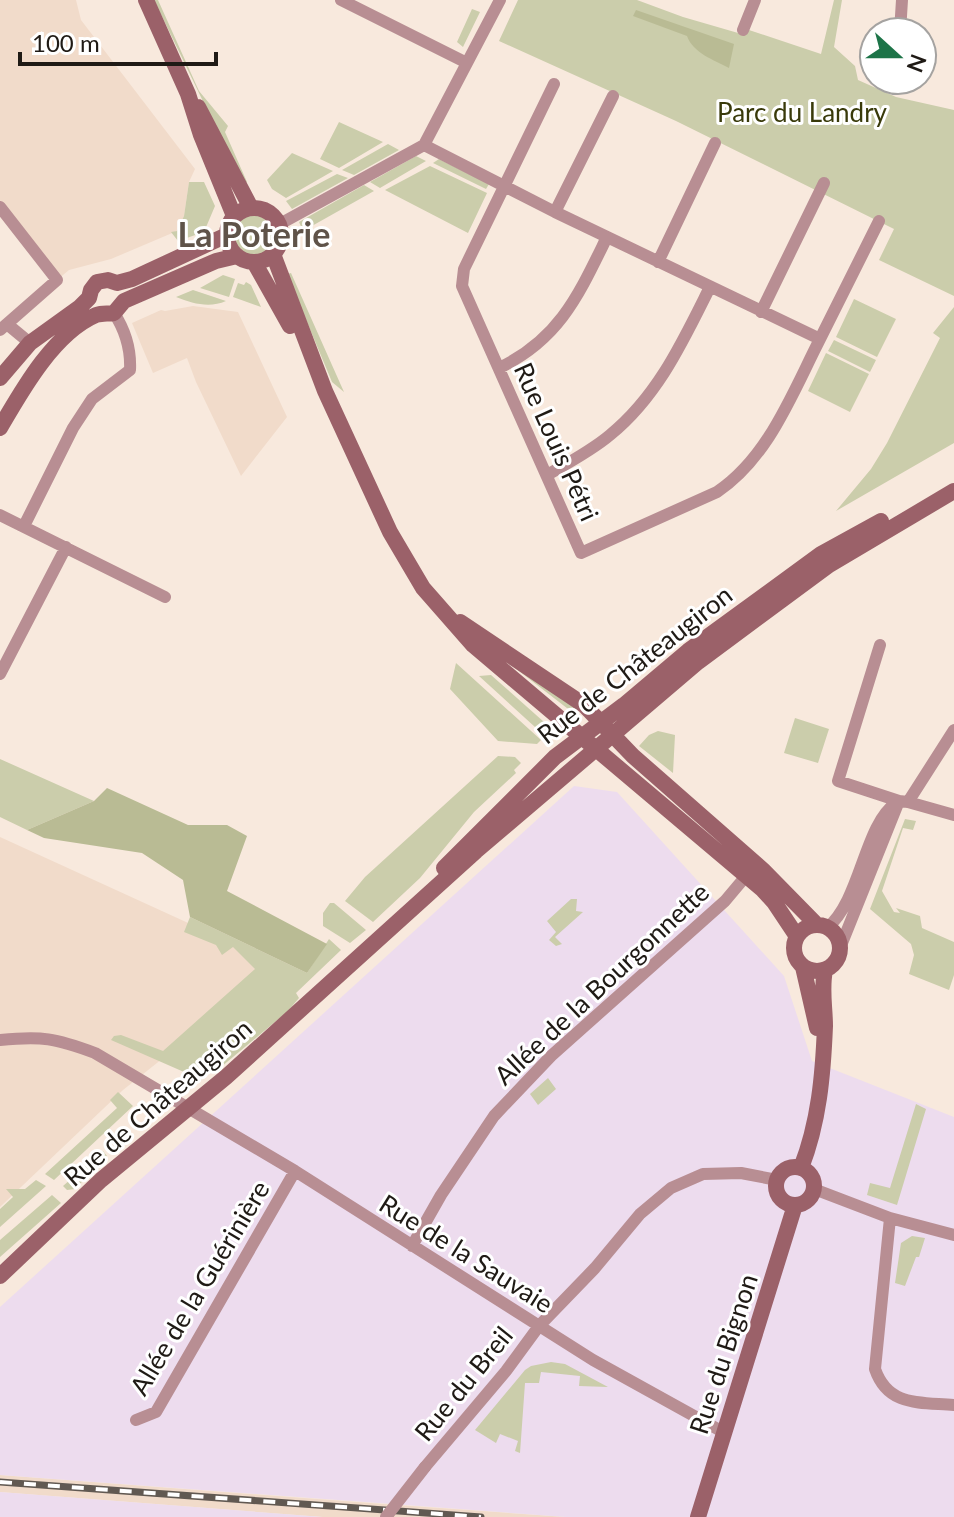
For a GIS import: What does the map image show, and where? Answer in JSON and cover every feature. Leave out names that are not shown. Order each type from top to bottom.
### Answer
[{"type":"main road","points":[[146,0],[188,94],[234,216]]},
{"type":"main road","points":[[188,94],[205,116],[251,208]]},
{"type":"main road","points":[[325,391],[246,259],[230,247],[227,235],[229,225],[234,216],[251,208],[269,213],[278,225],[280,237],[273,254],[325,391],[400,552],[423,588],[473,645],[774,902],[796,935],[794,952],[803,967],[822,1056]]},
{"type":"main road","points":[[113,309],[93,307],[89,298],[97,282],[108,280],[117,283],[132,279],[227,235]]},
{"type":"main road","points":[[0,428],[24,386],[64,338],[113,309],[216,261],[273,254]]},
{"type":"main road","points":[[113,309],[123,291],[117,283]]},
{"type":"main road","points":[[0,378],[30,343],[89,298]]},
{"type":"main road","name":"Rue de Châteaugiron","points":[[383,934],[467,842],[555,757],[600,721],[624,705],[688,651],[821,554],[954,479]]},
{"type":"main road","name":"Rue de Châteaugiron","points":[[0,1276],[101,1180],[189,1108],[512,820],[698,662],[829,565],[954,491]]},
{"type":"main road","points":[[441,609],[584,705],[613,736],[822,927],[836,936],[840,948],[836,961],[825,970],[816,972],[803,967]]},
{"type":"main road","points":[[796,935],[808,927],[822,927]]},
{"type":"main road","points":[[801,1168],[815,1130],[825,970]]},
{"type":"main road","points":[[801,1168],[812,1176],[814,1189],[809,1199],[795,1205],[781,1199],[776,1188],[777,1180],[786,1170],[801,1168]]},
{"type":"main road","name":"Rue du Bignon","points":[[698,1517],[795,1205]]},
{"type":"street","points":[[341,0],[467,63]]},
{"type":"street","points":[[278,225],[424,145],[500,0]]},
{"type":"street","points":[[743,30],[755,0]]},
{"type":"street","name":"Rue Louis Pétri","points":[[554,84],[464,269],[462,286],[581,553],[717,492],[733,481],[764,443],[879,221]]},
{"type":"street","points":[[555,212],[613,96]]},
{"type":"street","points":[[658,262],[715,143]]},
{"type":"street","points":[[424,145],[555,212],[820,339]]},
{"type":"street","points":[[761,312],[824,183]]},
{"type":"street","points":[[0,207],[57,280],[4,327],[30,343]]},
{"type":"street","points":[[499,368],[530,351],[559,324],[579,295],[607,237]]},
{"type":"street","points":[[547,475],[610,436],[635,411],[671,364],[710,287]]},
{"type":"street","points":[[24,526],[73,428],[92,399],[130,370],[131,357],[113,309]]},
{"type":"street","points":[[0,515],[165,597]]},
{"type":"street","points":[[0,674],[66,547]]},
{"type":"street","points":[[880,645],[838,781],[954,815]]},
{"type":"street","points":[[840,948],[903,802],[954,730]]},
{"type":"street","points":[[822,927],[842,911],[883,816],[903,802]]},
{"type":"street","name":"Allée de la Bourgonnette","points":[[412,1246],[441,1195],[494,1116],[551,1056],[725,901],[746,876]]},
{"type":"street","name":"Rue de la Sauvaie","points":[[0,1040],[38,1037],[95,1053],[295,1171],[593,1360],[723,1432]]},
{"type":"street","name":"Allée de la Guérinière","points":[[136,1420],[156,1412],[295,1171]]},
{"type":"street","name":"Rue du Breil","points":[[386,1517],[539,1326],[595,1268],[640,1214],[671,1188],[703,1174],[741,1173],[777,1180]]},
{"type":"street","points":[[814,1189],[890,1218],[954,1235]]},
{"type":"street","points":[[890,1218],[876,1373],[880,1385],[893,1396],[906,1400],[954,1405]]},
{"type":"shaded area","points":[[0,0],[76,0],[81,20],[195,169],[189,182],[184,216],[177,231],[111,259],[69,270],[57,280],[0,207]]},
{"type":"shaded area","points":[[193,306],[238,312],[287,417],[241,476],[187,358],[153,373],[132,323],[161,310]]},
{"type":"shaded area","points":[[574,786],[617,792],[784,976],[812,1061],[954,1117],[954,1517],[566,1517],[0,1475],[0,1307]]},
{"type":"shaded area","points":[[0,837],[265,958],[259,972],[123,1090],[0,1207]]},
{"type":"shaded area","points":[[0,1475],[566,1517],[323,1517],[0,1492]]},
{"type":"shaded area","points":[[0,1492],[323,1517],[0,1517]]},
{"type":"green space","points":[[154,0],[158,0],[199,91],[228,126],[225,132],[247,182],[243,184]]},
{"type":"green space","name":"Parc du Landry","points":[[518,0],[637,0],[683,17],[745,35],[749,30],[821,54],[834,0],[842,0],[834,47],[855,66],[858,96],[894,96],[954,110],[954,296],[879,260],[894,229],[676,121],[499,41]]},
{"type":"green space","points":[[472,9],[480,12],[463,47],[457,42]]},
{"type":"green space","points":[[636,10],[734,44],[729,68],[699,51],[687,36],[633,16]]},
{"type":"green space","points":[[339,122],[383,142],[339,168],[320,159]]},
{"type":"green space","points":[[388,144],[399,150],[354,175],[342,170]]},
{"type":"green space","points":[[292,153],[333,171],[286,198],[272,189],[267,180]]},
{"type":"green space","points":[[416,156],[426,161],[380,188],[370,182]]},
{"type":"green space","points":[[439,159],[489,184],[486,189],[433,163]]},
{"type":"green space","points":[[430,166],[487,193],[468,233],[385,190]]},
{"type":"green space","points":[[337,174],[348,178],[292,209],[286,201]]},
{"type":"green space","points":[[189,182],[204,182],[215,206],[204,232],[178,241],[171,232],[177,231],[184,216]]},
{"type":"green space","points":[[364,185],[374,191],[303,231],[299,222]]},
{"type":"green space","points":[[254,215],[268,221],[274,235],[268,249],[254,255],[240,249],[234,235],[240,221]]},
{"type":"green space","points":[[291,273],[344,392],[332,382],[287,274]]},
{"type":"green space","points":[[223,275],[235,279],[229,297],[200,288]]},
{"type":"green space","points":[[246,282],[251,285],[261,307],[233,297],[238,283],[244,285]]},
{"type":"green space","points":[[193,290],[226,301],[201,304],[176,297]]},
{"type":"green space","points":[[854,299],[896,319],[877,357],[836,337]]},
{"type":"green space","points":[[954,307],[954,443],[836,511],[871,469],[887,443],[940,338],[933,333]]},
{"type":"green space","points":[[834,340],[876,360],[870,372],[828,351]]},
{"type":"green space","points":[[826,353],[869,374],[850,412],[808,391]]},
{"type":"green space","points":[[497,654],[577,707],[572,712]]},
{"type":"green space","points":[[456,663],[541,740],[537,744],[498,741],[450,689]]},
{"type":"green space","points":[[491,675],[553,730],[546,737],[479,676]]},
{"type":"green space","points":[[795,718],[829,729],[818,763],[784,753]]},
{"type":"green space","points":[[658,731],[675,735],[673,773],[639,746],[649,735]]},
{"type":"green space","points":[[498,756],[515,757],[521,763],[514,770],[516,773],[474,812],[420,878],[373,922],[345,901],[365,877]]},
{"type":"green space","points":[[0,759],[94,801],[27,830],[0,817]]},
{"type":"green space","points":[[107,788],[188,825],[227,825],[247,836],[227,891],[327,944],[307,973],[190,917],[183,880],[142,853],[44,838],[27,830],[94,801]]},
{"type":"green space","points":[[905,819],[916,821],[913,830],[903,828],[882,891],[894,912],[900,913],[896,908],[920,916],[922,928],[954,942],[954,975],[949,990],[909,974],[914,955],[911,944],[870,909]]},
{"type":"green space","points":[[571,899],[577,899],[576,911],[583,912],[555,937],[562,944],[556,946],[549,940],[556,932],[547,921]]},
{"type":"green space","points":[[330,903],[334,903],[366,930],[350,943],[323,926],[323,913]]},
{"type":"green space","points":[[190,917],[307,973],[329,939],[341,950],[296,993],[299,998],[288,1011],[221,1067],[217,1062],[184,1072],[111,1040],[121,1035],[163,1051],[255,969],[233,947],[222,955],[216,945],[184,932]]},
{"type":"green space","points":[[548,1078],[556,1089],[538,1105],[530,1094]]},
{"type":"green space","points":[[118,1092],[133,1106],[54,1180],[45,1174],[117,1108],[110,1100]]},
{"type":"green space","points":[[916,1104],[926,1109],[897,1205],[867,1195],[870,1183],[890,1188]]},
{"type":"green space","points":[[103,1151],[107,1156],[75,1189],[67,1190],[63,1186]]},
{"type":"green space","points":[[36,1180],[46,1186],[0,1227],[0,1209],[13,1197],[6,1189],[25,1189]]},
{"type":"green space","points":[[52,1195],[61,1203],[0,1257],[0,1240]]},
{"type":"green space","points":[[912,1236],[925,1238],[905,1286],[895,1283],[901,1243]]},
{"type":"green space","points":[[551,1362],[565,1364],[608,1387],[579,1386],[580,1376],[541,1372],[539,1383],[525,1383],[520,1453],[515,1451],[518,1441],[500,1434],[496,1443],[475,1430],[525,1370]]},
{"type":"railway","points":[[0,1482],[481,1517]]},
{"type":"district","name":"La Poterie","points":[[254,235]]}]
